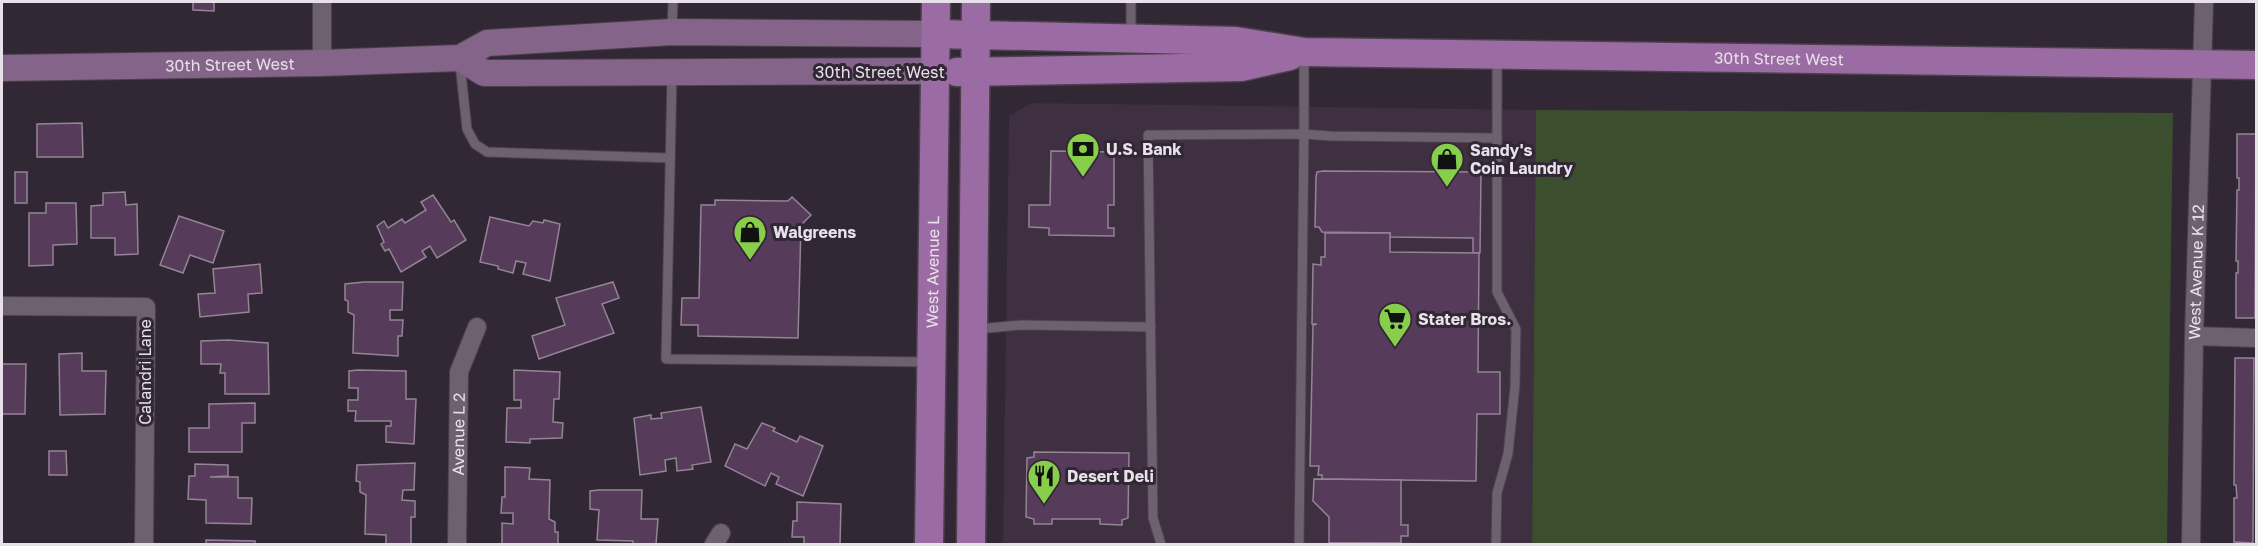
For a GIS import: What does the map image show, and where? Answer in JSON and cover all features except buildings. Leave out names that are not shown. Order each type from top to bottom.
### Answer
[{"type":"main road","name":"West Avenue L","points":[[929,544],[936,2]]},
{"type":"main road","points":[[971,544],[976,2]]},
{"type":"main road","name":"30th Street West","points":[[2,68],[322,63],[460,58],[487,43],[672,32],[976,34],[1236,41],[1304,52],[2256,65]]},
{"type":"main road","name":"30th Street West","points":[[460,58],[484,73],[935,71],[976,73],[1241,67],[1304,52]]},
{"type":"street","points":[[322,2],[322,63]]},
{"type":"street","name":"West Avenue K 12","points":[[2191,544],[2194,336],[2204,2]]},
{"type":"street","name":"Calandri Lane","points":[[2,306],[146,307],[144,544]]},
{"type":"street","name":"Avenue L 2","points":[[457,544],[459,372],[477,327]]},
{"type":"street","points":[[2194,336],[2256,338]]},
{"type":"lane","points":[[672,32],[673,2]]},
{"type":"lane","points":[[1131,2],[1131,38]]},
{"type":"lane","points":[[1299,544],[1304,52]]},
{"type":"lane","points":[[1496,544],[1497,493],[1508,454],[1515,386],[1516,341],[1516,329],[1497,292],[1497,55]]},
{"type":"lane","points":[[460,58],[467,129],[475,144],[488,152],[670,158]]},
{"type":"lane","points":[[672,72],[666,358],[932,362]]},
{"type":"lane","points":[[1161,544],[1153,518],[1148,135],[1304,134],[1497,138]]},
{"type":"lane","points":[[972,330],[1022,325],[1151,327]]},
{"type":"shaded area","points":[[1031,103],[1536,110],[1532,544],[1003,544],[1009,116]]},
{"type":"green space","points":[[1536,110],[2173,113],[2167,544],[1532,544]]},
{"type":"place","name":"U.S. Bank","points":[[1083,178]]},
{"type":"place","name":"Sandy's Coin Laundry","points":[[1447,188]]},
{"type":"place","name":"Walgreens","points":[[750,261]]},
{"type":"place","name":"Stater Bros.","points":[[1395,348]]},
{"type":"place","name":"Desert Deli","points":[[1044,505]]}]
